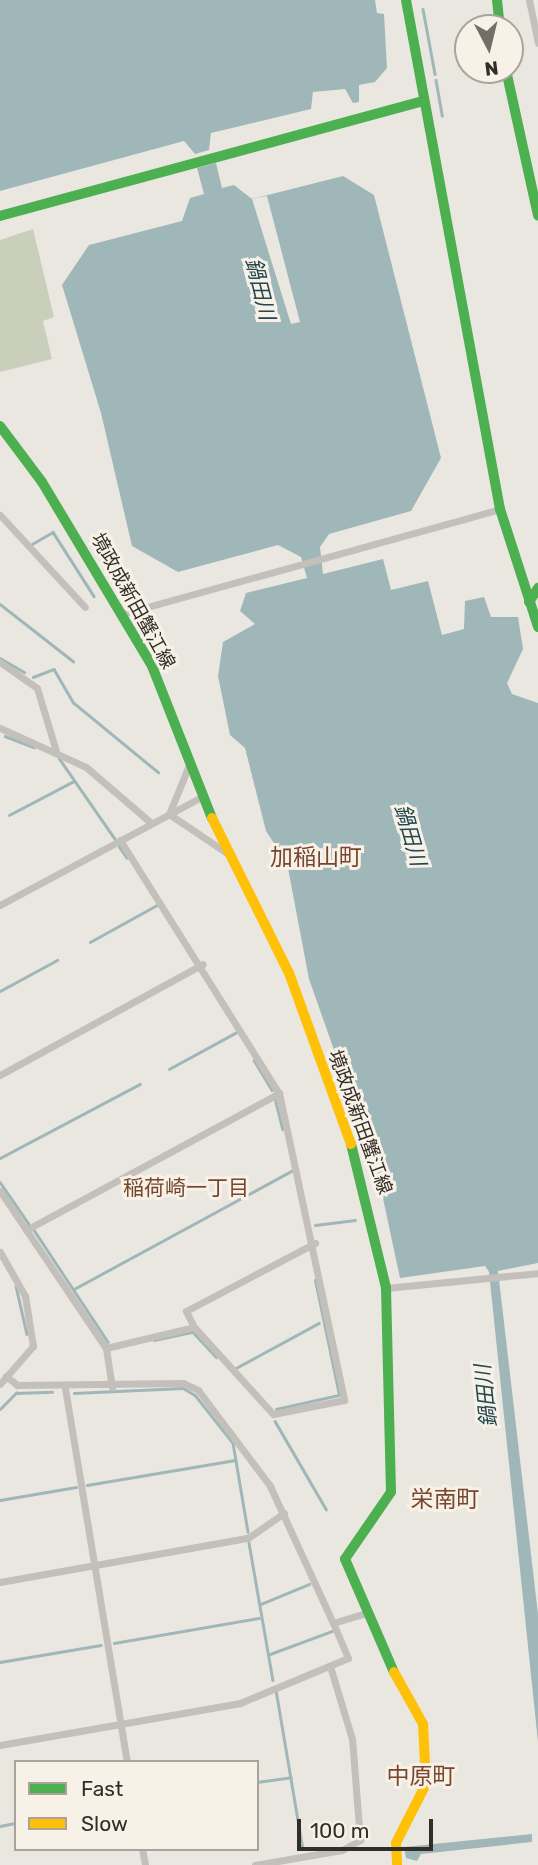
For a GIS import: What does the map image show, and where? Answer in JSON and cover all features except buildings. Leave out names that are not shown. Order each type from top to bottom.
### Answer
[{"type":"main road","points":[[406,0],[500,509],[538,627]]},
{"type":"main road","points":[[509,84],[538,216]]},
{"type":"main road","points":[[0,216],[222,161],[425,101]]},
{"type":"main road","name":"境政成新田蟹江線","points":[[0,426],[122,614],[152,666],[201,797],[289,973],[349,1135],[386,1289],[391,1492],[345,1559],[366,1613],[423,1724],[426,1784],[396,1843],[397,1865]]},
{"type":"main road","points":[[529,602],[538,588]]},
{"type":"street","points":[[528,0],[538,43]]},
{"type":"street","points":[[122,614],[500,509]]},
{"type":"street","points":[[0,515],[85,607]]},
{"type":"street","points":[[0,663],[37,688],[56,751]]},
{"type":"street","points":[[0,728],[56,751],[114,787],[150,822]]},
{"type":"street","points":[[169,814],[189,765]]},
{"type":"street","points":[[0,905],[150,822],[201,797]]},
{"type":"street","points":[[169,814],[230,855]]},
{"type":"street","points":[[120,840],[203,964],[279,1093],[316,1243],[324,1318],[344,1401],[273,1414],[194,1327],[186,1311],[316,1243]]},
{"type":"street","points":[[0,1075],[203,964]]},
{"type":"street","points":[[26,1230],[279,1093]]},
{"type":"street","points":[[0,1191],[106,1348],[112,1388]]},
{"type":"street","points":[[0,1252],[24,1296],[33,1346],[0,1384]]},
{"type":"street","points":[[386,1289],[538,1273]]},
{"type":"street","points":[[106,1348],[194,1327]]},
{"type":"street","points":[[0,1745],[240,1703],[348,1658],[284,1513],[198,1390],[183,1383],[112,1388],[17,1385],[6,1376]]},
{"type":"street","points":[[65,1388],[127,1760]]},
{"type":"street","points":[[0,1582],[248,1538],[284,1513]]},
{"type":"street","points":[[333,1623],[366,1613]]},
{"type":"street","points":[[254,1865],[342,1850],[360,1840],[352,1739],[330,1666]]},
{"type":"green space","points":[[33,229],[54,317],[43,321],[52,359],[0,372],[0,240]]},
{"type":"water","points":[[0,0],[375,0],[377,13],[384,14],[387,68],[375,82],[359,85],[359,102],[353,103],[345,89],[313,92],[311,109],[211,133],[209,150],[195,154],[184,141],[0,191]]},
{"type":"water","name":"鍋田川","points":[[216,163],[222,188],[234,185],[252,199],[343,176],[374,195],[441,458],[411,511],[329,534],[320,547],[323,574],[383,559],[391,590],[428,581],[442,635],[464,629],[465,601],[484,597],[491,617],[518,617],[523,649],[507,683],[512,694],[538,703],[538,1263],[498,1271],[538,1614],[538,1742],[489,1272],[485,1266],[400,1278],[378,1175],[309,979],[287,863],[266,831],[245,748],[230,735],[218,676],[223,642],[255,624],[240,611],[246,593],[307,578],[301,557],[278,545],[178,572],[132,546],[101,413],[62,285],[89,245],[182,221],[190,198],[204,194],[197,168]]},
{"type":"water","points":[[532,1834],[532,1842],[421,1854],[417,1861],[406,1858],[404,1847]]},
{"type":"pier","points":[[267,196],[300,322],[291,324],[252,199]]},
{"type":"waterway","points":[[423,9],[435,74]]},
{"type":"waterway","points":[[436,80],[442,115]]},
{"type":"waterway","points":[[32,544],[53,532],[94,596]]},
{"type":"waterway","points":[[0,604],[73,661]]},
{"type":"waterway","points":[[0,658],[24,672]]},
{"type":"waterway","points":[[33,677],[54,669],[74,703],[158,772]]},
{"type":"waterway","points":[[5,736],[34,747]]},
{"type":"waterway","points":[[59,758],[115,839]]},
{"type":"waterway","points":[[9,815],[74,781]]},
{"type":"waterway","points":[[119,846],[127,858]]},
{"type":"waterway","points":[[90,942],[157,905]]},
{"type":"waterway","points":[[0,991],[57,960]]},
{"type":"waterway","points":[[169,1069],[237,1032]]},
{"type":"waterway","points":[[254,1060],[272,1090]]},
{"type":"waterway","points":[[0,1158],[140,1084]]},
{"type":"waterway","points":[[275,1098],[283,1129]]},
{"type":"waterway","points":[[74,1289],[293,1170]]},
{"type":"waterway","points":[[0,1182],[29,1224]]},
{"type":"waterway","points":[[315,1225],[355,1220]]},
{"type":"waterway","points":[[34,1230],[108,1342]]},
{"type":"waterway","points":[[276,1409],[339,1395],[315,1280]]},
{"type":"waterway","points":[[16,1286],[27,1334]]},
{"type":"waterway","points":[[236,1368],[319,1323]]},
{"type":"waterway","points":[[154,1340],[193,1332],[216,1357]]},
{"type":"waterway","points":[[74,1393],[183,1388],[195,1395],[233,1443],[248,1532]]},
{"type":"waterway","points":[[0,1409],[16,1393],[52,1392]]},
{"type":"waterway","points":[[275,1421],[326,1509]]},
{"type":"waterway","points":[[87,1485],[235,1460]]},
{"type":"waterway","points":[[0,1500],[76,1487]]},
{"type":"waterway","points":[[249,1543],[273,1680]]},
{"type":"waterway","points":[[261,1604],[309,1584]]},
{"type":"waterway","points":[[114,1643],[259,1618]]},
{"type":"waterway","points":[[270,1654],[332,1631]]},
{"type":"waterway","points":[[0,1662],[101,1645]]},
{"type":"waterway","points":[[276,1690],[303,1849]]},
{"type":"waterway","points":[[259,1782],[291,1777]]},
{"type":"waterway","points":[[0,1826],[14,1823]]},
{"type":"traffic: fast","points":[[406,0],[500,509],[538,627]]},
{"type":"traffic: fast","points":[[497,0],[498,14]]},
{"type":"traffic: fast","points":[[509,84],[538,216]]},
{"type":"traffic: fast","points":[[0,216],[424,101]]},
{"type":"traffic: fast","points":[[0,426],[42,482],[152,666],[212,818]]},
{"type":"traffic: fast","points":[[529,602],[538,588]]},
{"type":"traffic: fast","points":[[351,1144],[386,1288],[391,1492],[345,1559],[394,1672]]},
{"type":"traffic: slow","points":[[212,818],[289,973],[351,1144]]},
{"type":"traffic: slow","points":[[394,1672],[423,1724],[426,1784],[396,1843],[397,1865]]},
{"type":"district","name":"加稲山町","points":[[316,857]]},
{"type":"district","name":"稲荷崎一丁目","points":[[186,1188]]},
{"type":"district","name":"栄南町","points":[[445,1499]]},
{"type":"district","name":"中原町","points":[[421,1776]]}]
